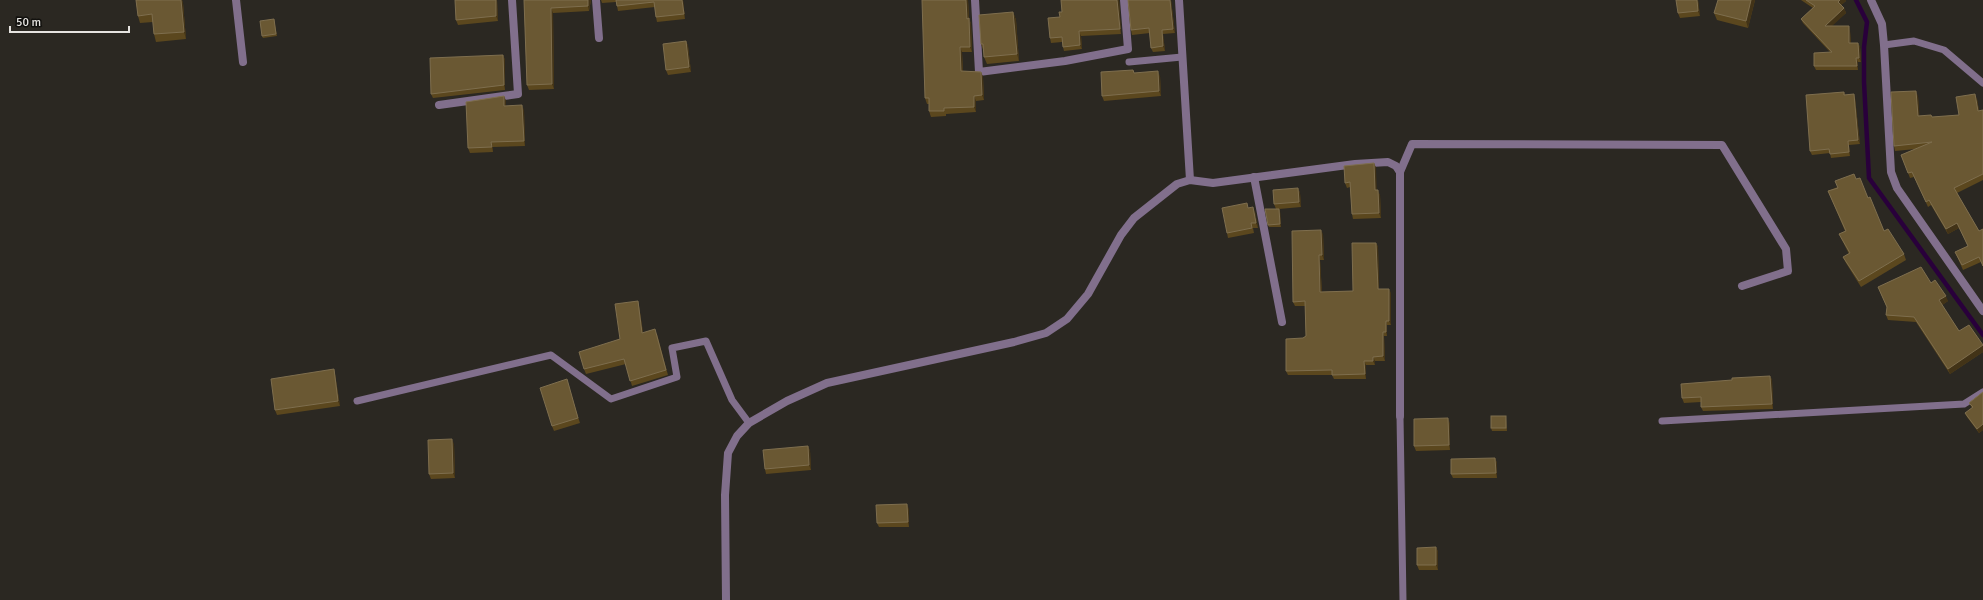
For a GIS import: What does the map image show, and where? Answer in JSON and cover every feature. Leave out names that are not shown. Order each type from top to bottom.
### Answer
[{"type":"street","points":[[236,0],[243,62]]},
{"type":"street","points":[[439,105],[518,94],[512,0]]},
{"type":"street","points":[[596,0],[599,38]]},
{"type":"street","points":[[975,0],[979,72],[1065,61],[1128,49],[1124,0]]},
{"type":"street","points":[[1179,0],[1190,180]]},
{"type":"street","points":[[1871,0],[1882,24],[1891,172],[1897,188],[1983,311]]},
{"type":"street","points":[[1400,416],[1400,172],[1412,144],[1722,146],[1786,249],[1788,271],[1742,286]]},
{"type":"street","points":[[726,600],[725,495],[728,453],[737,436],[749,423],[787,401],[827,383],[1006,344],[1046,333],[1067,319],[1088,294],[1121,236],[1134,218],[1177,184],[1190,180],[1212,183],[1355,164],[1388,162],[1396,166],[1400,172]]},
{"type":"street","points":[[1254,177],[1282,322]]},
{"type":"lane","points":[[1884,45],[1914,41],[1944,50],[1983,83]]},
{"type":"lane","points":[[1129,62],[1182,57]]},
{"type":"lane","points":[[356,401],[551,355],[611,398],[677,377],[672,348],[706,341],[732,400],[749,423]]},
{"type":"lane","points":[[1662,421],[1964,404],[1983,392]]},
{"type":"lane","points":[[1400,416],[1403,600]]},
{"type":"building","points":[[136,0],[181,0],[184,32],[154,34],[152,14],[138,16]]},
{"type":"building","points":[[455,0],[496,0],[496,16],[456,20]]},
{"type":"building","points":[[524,0],[588,0],[588,6],[551,8],[552,84],[527,85]]},
{"type":"building","points":[[616,0],[682,0],[684,14],[656,17],[654,2],[617,6]]},
{"type":"building","points":[[922,0],[966,0],[967,19],[969,18],[970,47],[960,47],[961,71],[981,72],[982,95],[974,96],[974,107],[944,108],[944,111],[929,111],[929,98],[925,98]]},
{"type":"building","points":[[1061,0],[1117,0],[1120,29],[1079,31],[1080,45],[1063,47],[1062,37],[1050,38],[1048,18],[1060,17],[1059,12],[1062,12]]},
{"type":"building","points":[[1128,0],[1170,0],[1173,29],[1162,30],[1163,46],[1151,48],[1149,28],[1131,30]]},
{"type":"building","points":[[1676,0],[1697,0],[1698,11],[1678,13]]},
{"type":"building","points":[[1718,0],[1751,0],[1746,21],[1714,13]]},
{"type":"building","points":[[1806,0],[1840,0],[1838,2],[1844,8],[1825,26],[1849,26],[1849,43],[1858,43],[1859,58],[1856,58],[1857,66],[1814,66],[1814,53],[1832,52],[1801,19],[1815,6]]},
{"type":"building","points":[[1013,12],[1017,54],[984,57],[983,44],[981,44],[979,15]]},
{"type":"building","points":[[274,19],[276,34],[262,36],[260,21]]},
{"type":"building","points":[[686,41],[689,67],[666,70],[663,44]]},
{"type":"building","points":[[503,55],[504,85],[431,94],[430,58]]},
{"type":"building","points":[[1133,70],[1134,73],[1158,71],[1159,91],[1102,96],[1101,72]]},
{"type":"building","points":[[1916,91],[1918,116],[1931,115],[1932,117],[1959,115],[1956,97],[1975,94],[1978,111],[1983,110],[1983,174],[1954,188],[1979,231],[1983,229],[1983,266],[1979,257],[1962,265],[1955,252],[1968,246],[1957,223],[1946,229],[1929,200],[1926,202],[1912,172],[1908,173],[1901,155],[1932,142],[1894,146],[1891,92]]},
{"type":"building","points":[[1844,92],[1844,95],[1854,94],[1858,140],[1848,141],[1849,152],[1830,154],[1829,149],[1810,151],[1806,95]]},
{"type":"building","points":[[504,96],[504,106],[522,105],[524,141],[491,142],[492,147],[468,148],[466,102]]},
{"type":"building","points":[[1374,163],[1375,190],[1378,190],[1379,213],[1352,214],[1350,182],[1345,183],[1344,166]]},
{"type":"building","points":[[1854,174],[1856,179],[1860,178],[1868,198],[1870,197],[1884,231],[1888,229],[1904,254],[1859,281],[1843,257],[1850,253],[1839,234],[1846,231],[1828,191],[1838,188],[1835,181]]},
{"type":"building","points":[[1298,188],[1299,202],[1274,204],[1273,190]]},
{"type":"building","points":[[1247,203],[1248,208],[1253,207],[1256,223],[1251,223],[1252,228],[1227,233],[1222,208]]},
{"type":"building","points":[[1265,209],[1279,209],[1280,224],[1268,225]]},
{"type":"building","points":[[1321,230],[1322,255],[1319,255],[1320,292],[1353,291],[1352,243],[1376,243],[1378,289],[1389,289],[1389,321],[1386,321],[1386,332],[1383,332],[1383,356],[1373,357],[1373,361],[1364,361],[1365,374],[1332,375],[1332,370],[1286,371],[1286,339],[1303,338],[1306,336],[1305,301],[1293,302],[1292,231]]},
{"type":"building","points":[[1921,267],[1931,283],[1935,280],[1946,296],[1939,300],[1959,331],[1969,325],[1983,345],[1948,369],[1914,317],[1886,315],[1887,307],[1878,287]]},
{"type":"building","points":[[638,301],[642,333],[655,329],[666,370],[630,381],[624,359],[584,369],[579,352],[620,339],[615,304]]},
{"type":"building","points":[[334,369],[338,401],[275,410],[271,379]]},
{"type":"building","points":[[1770,376],[1772,404],[1701,407],[1701,397],[1682,398],[1681,384],[1732,380],[1732,378]]},
{"type":"building","points":[[567,379],[578,418],[552,426],[540,388]]},
{"type":"building","points":[[1983,392],[1983,424],[1977,429],[1965,413],[1973,407],[1969,403]]},
{"type":"building","points":[[1491,416],[1506,416],[1506,428],[1491,428]]},
{"type":"building","points":[[1448,418],[1449,445],[1414,446],[1414,419]]},
{"type":"building","points":[[452,439],[453,473],[429,474],[428,440]]},
{"type":"building","points":[[808,446],[809,465],[765,469],[763,450]]},
{"type":"building","points":[[1495,458],[1496,473],[1451,474],[1451,459]]},
{"type":"building","points":[[907,504],[908,522],[877,523],[876,505]]},
{"type":"building","points":[[1436,547],[1436,565],[1417,565],[1417,548]]},
{"type":"waterway","points":[[1856,0],[1867,22],[1864,47],[1864,82],[1869,178],[1983,335]]}]
